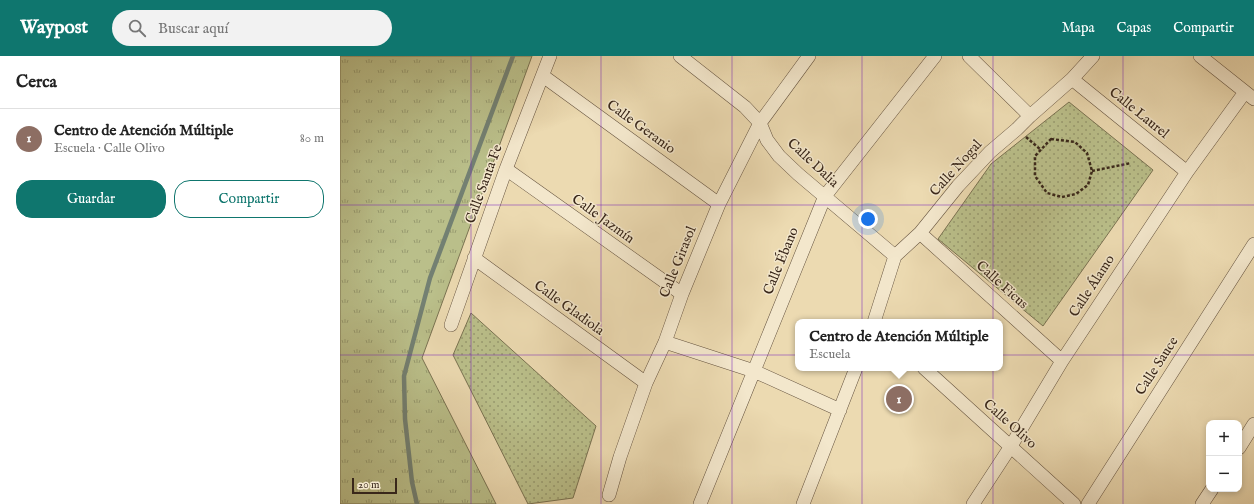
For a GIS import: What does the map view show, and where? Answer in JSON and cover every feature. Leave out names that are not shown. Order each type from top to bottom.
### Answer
[{"type":"street","name":"Calle Santa Fe","points":[[451,325],[506,168],[550,56]]},
{"type":"street","name":"Calle Dalia","points":[[680,56],[746,108],[760,123],[767,140],[779,156],[798,174],[895,256]]},
{"type":"street","name":"Calle Girasol","points":[[608,494],[646,383],[665,342],[682,294],[719,204],[760,123],[809,56]]},
{"type":"street","name":"Calle Ébano","points":[[700,504],[825,196],[935,56]]},
{"type":"street","points":[[969,56],[1030,116]]},
{"type":"street","name":"Calle Nogal","points":[[875,319],[895,256],[920,233],[958,186],[990,152],[1072,79],[1093,56]]},
{"type":"street","points":[[1200,56],[1250,95]]},
{"type":"street","name":"Calle Geranio","points":[[543,76],[719,204]]},
{"type":"street","name":"Calle Laurel","points":[[1072,79],[1186,172]]},
{"type":"street","name":"Calle Álamo","points":[[973,504],[1011,446],[1062,361],[1186,172],[1250,95]]},
{"type":"street","name":"Calle Jazmín","points":[[506,168],[682,294]]},
{"type":"street","name":"Calle Ficus","points":[[920,233],[1062,361]]},
{"type":"street","name":"Calle Sauce","points":[[1088,504],[1254,244]]},
{"type":"street","name":"Calle Gladiola","points":[[474,258],[646,383]]},
{"type":"street","points":[[665,342],[754,371],[840,410]]},
{"type":"street","points":[[803,504],[855,371]]},
{"type":"street","name":"Calle Olivo","points":[[927,371],[1074,504]]},
{"type":"street","points":[[1242,443],[1254,424]]},
{"type":"street","points":[[1202,504],[1210,492]]},
{"type":"path","points":[[1017,129],[1041,150]]},
{"type":"path","points":[[1052,139],[1075,142],[1087,153],[1092,171],[1088,185],[1076,194],[1062,197],[1047,193],[1035,176],[1035,156],[1052,139]]},
{"type":"path","points":[[1092,171],[1131,163]]},
{"type":"green space","points":[[340,56],[532,56],[422,358],[496,504],[340,504]]},
{"type":"green space","points":[[1069,102],[1153,170],[1043,326],[938,239],[991,164]]},
{"type":"green space","points":[[471,313],[596,426],[573,498],[528,504],[453,355]]},
{"type":"waterway","points":[[417,504],[412,482],[405,419],[404,376],[430,278],[513,56]]},
{"type":"place","name":"Centro de Atención Múltiple","points":[[899,399]]}]
